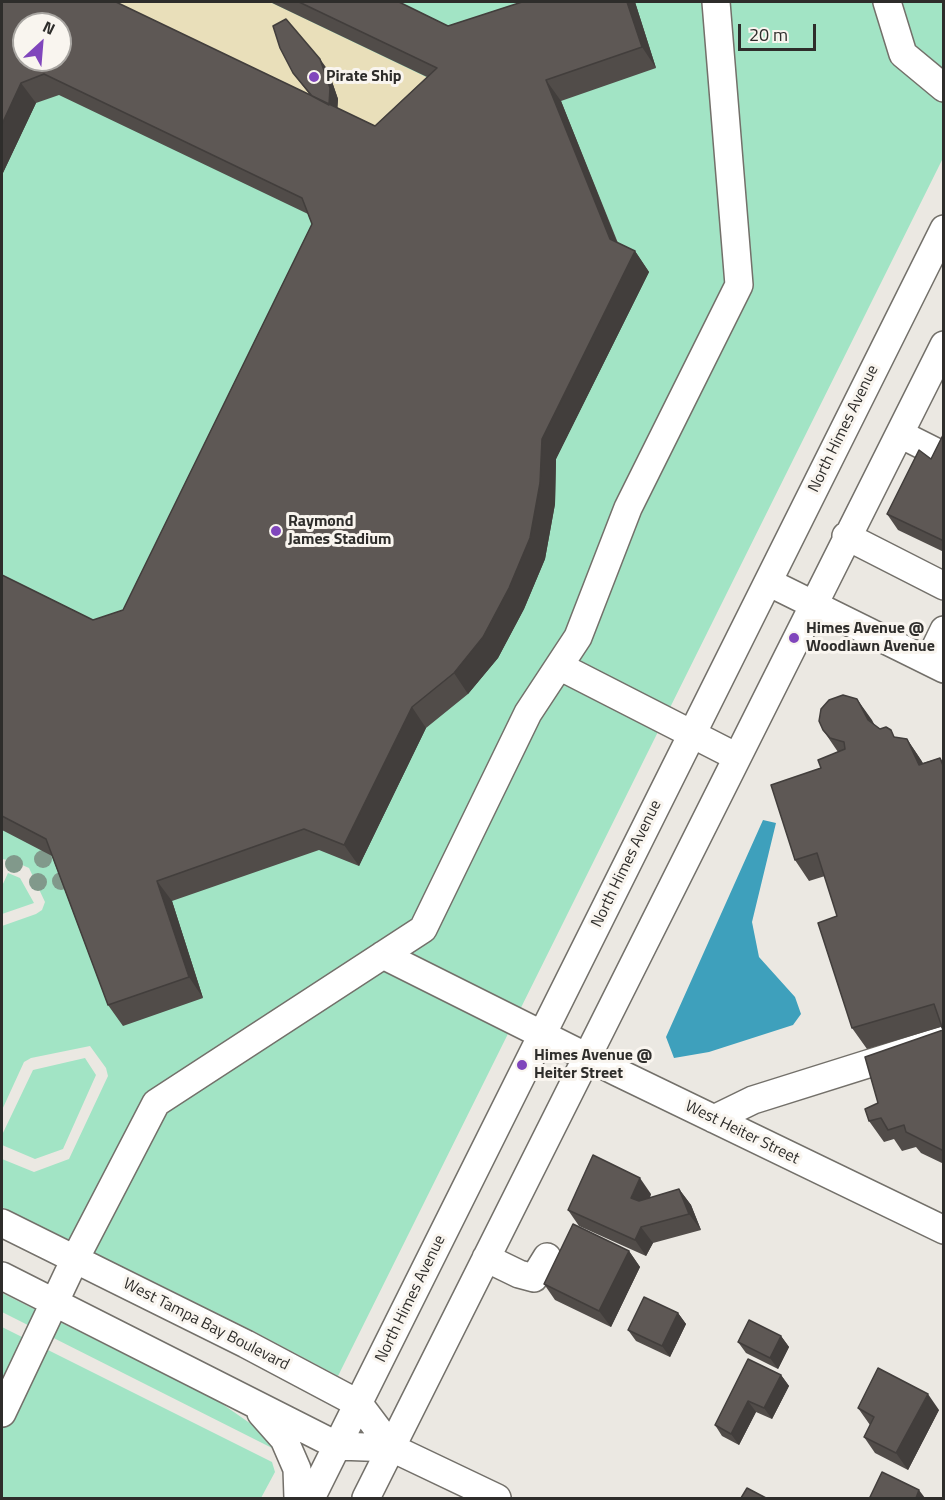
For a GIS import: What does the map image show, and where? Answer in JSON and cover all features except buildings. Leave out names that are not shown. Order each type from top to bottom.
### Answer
[{"type":"street","points":[[2,1413],[75,1259],[156,1102],[423,929],[528,713],[578,638],[628,508],[739,285],[716,2]]},
{"type":"street","points":[[887,2],[903,54],[944,88]]},
{"type":"street","name":"North Himes Avenue","points":[[311,1498],[944,229]]},
{"type":"street","points":[[366,1498],[846,536],[864,506],[900,434],[935,382],[944,345]]},
{"type":"street","points":[[900,434],[944,456]]},
{"type":"street","points":[[846,536],[944,586]]},
{"type":"street","points":[[768,582],[813,603],[939,672],[944,630]]},
{"type":"street","points":[[559,666],[737,757]]},
{"type":"street","name":"West Heiter Street","points":[[384,955],[541,1035],[944,1230]]},
{"type":"street","points":[[714,1119],[753,1101],[944,1040]]},
{"type":"street","name":"West Tampa Bay Boulevard","points":[[2,1223],[359,1404],[392,1448]]},
{"type":"street","points":[[486,1258],[519,1274],[534,1278],[547,1257]]},
{"type":"street","name":"West Tampa Bay Boulevard","points":[[2,1276],[338,1446],[392,1448],[497,1498]]},
{"type":"street","points":[[226,1388],[264,1415],[284,1438],[297,1469],[298,1498]]},
{"type":"green space","points":[[2,2],[943,2],[943,158],[338,1376],[253,1331],[2,1207],[2,1159],[34,1172],[69,1159],[108,1076],[106,1068],[90,1046],[31,1058],[24,1062],[2,1110],[2,926],[36,914],[42,910],[45,902],[29,868],[2,859]]},
{"type":"green space","points":[[8,873],[20,878],[34,903],[2,914],[2,886]]},
{"type":"green space","points":[[85,1058],[96,1075],[63,1149],[35,1159],[2,1145],[2,1135],[33,1070]]},
{"type":"green space","points":[[2,1293],[218,1401],[254,1426],[272,1448],[2,1312]]},
{"type":"green space","points":[[2,1327],[272,1462],[275,1472],[261,1498],[2,1498]]},
{"type":"sand","points":[[88,2],[270,2],[451,89],[389,147]]},
{"type":"water","points":[[763,820],[776,823],[752,922],[759,957],[795,997],[801,1014],[793,1025],[709,1052],[674,1058],[666,1037]]},
{"type":"place","name":"Pirate Ship","points":[[314,77]]},
{"type":"place","name":"Raymond James Stadium","points":[[276,531]]},
{"type":"place","name":"Himes Avenue @ Woodlawn Avenue","points":[[794,638]]},
{"type":"place","name":"Himes Avenue @ Heiter Street","points":[[522,1065]]}]
